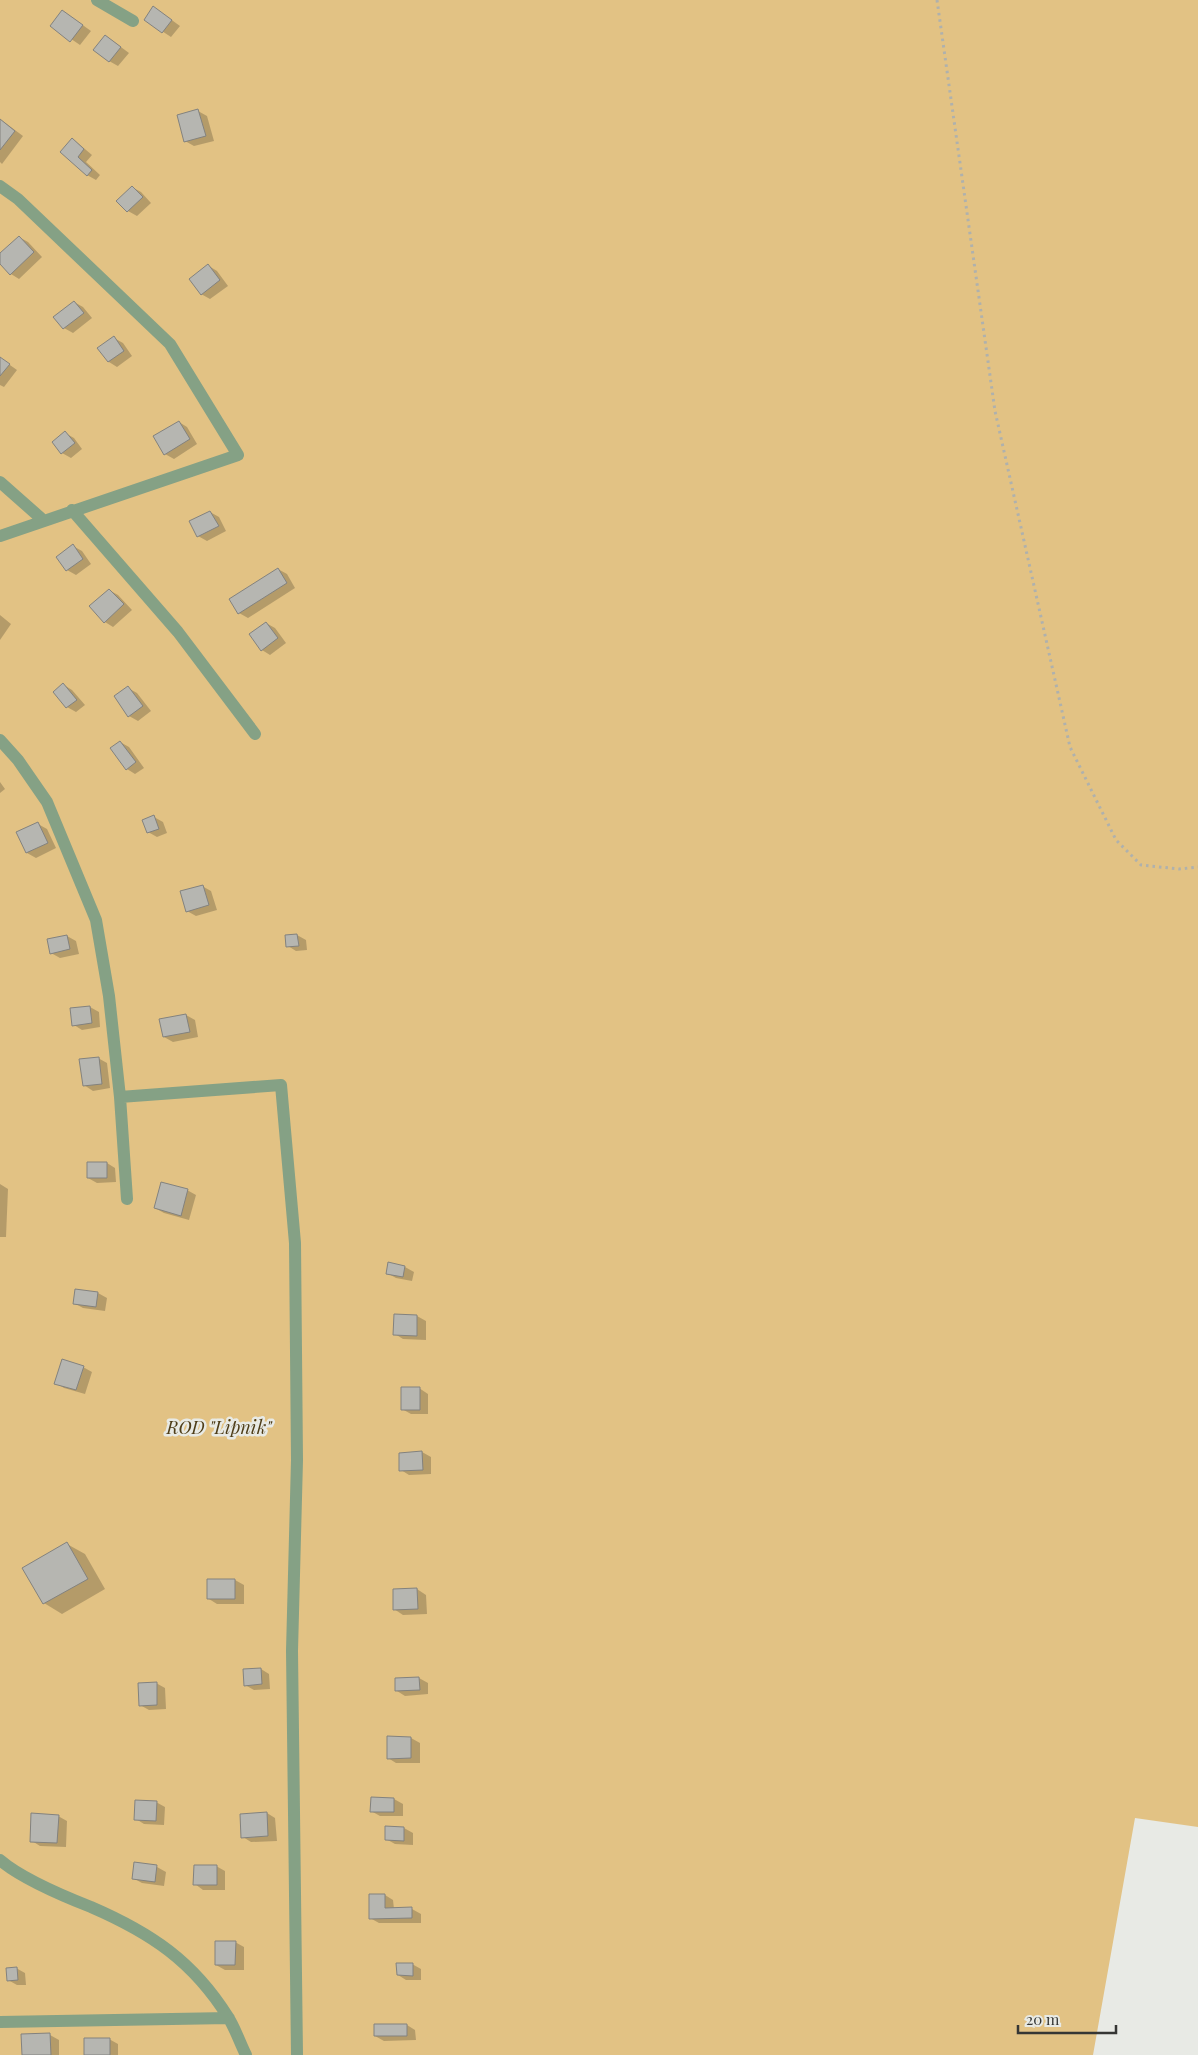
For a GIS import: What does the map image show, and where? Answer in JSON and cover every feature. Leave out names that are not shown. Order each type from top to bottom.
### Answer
[{"type":"lane","points":[[97,0],[133,21]]},
{"type":"lane","points":[[0,186],[18,199],[170,344],[238,455],[0,536]]},
{"type":"lane","points":[[0,482],[43,520]]},
{"type":"lane","points":[[72,510],[178,632],[254,734]]},
{"type":"lane","points":[[0,740],[18,760],[47,802],[96,920],[109,996],[120,1097],[127,1199]]},
{"type":"lane","points":[[120,1097],[281,1085],[295,1243],[297,1460],[292,1651],[297,2055]]},
{"type":"lane","points":[[0,1860],[9,1868],[70,1899],[123,1921],[168,1948],[204,1982],[229,2018],[246,2055]]},
{"type":"lane","points":[[0,2022],[229,2018]]},
{"type":"path","points":[[936,0],[995,411],[1070,746],[1116,840],[1140,865],[1179,869],[1198,867]]},
{"type":"green space","name":"ROD \"Lipnik\"","points":[[0,0],[1198,0],[1198,1827],[1135,1818],[1093,2055],[0,2055]]},
{"type":"building","points":[[153,6],[172,20],[162,33],[144,20]]},
{"type":"building","points":[[62,10],[83,25],[70,42],[50,26]]},
{"type":"building","points":[[105,35],[121,47],[109,62],[93,50]]},
{"type":"building","points":[[198,109],[206,136],[184,142],[177,115]]},
{"type":"building","points":[[0,119],[15,131],[0,150]]},
{"type":"building","points":[[72,138],[84,149],[78,157],[92,170],[87,176],[60,152]]},
{"type":"building","points":[[132,186],[143,197],[127,212],[116,201]]},
{"type":"building","points":[[19,236],[34,252],[10,275],[0,264],[0,253]]},
{"type":"building","points":[[208,264],[220,280],[201,295],[189,279]]},
{"type":"building","points":[[74,301],[84,313],[63,329],[53,317]]},
{"type":"building","points":[[114,336],[124,351],[108,362],[97,348]]},
{"type":"building","points":[[0,357],[10,364],[0,376]]},
{"type":"building","points":[[179,421],[190,439],[164,455],[153,436]]},
{"type":"building","points":[[65,431],[75,443],[61,454],[52,442]]},
{"type":"building","points":[[210,511],[219,526],[197,537],[189,521]]},
{"type":"building","points":[[73,544],[83,559],[66,571],[56,557]]},
{"type":"building","points":[[278,568],[287,583],[238,614],[229,599]]},
{"type":"building","points":[[109,589],[124,604],[104,623],[89,606]]},
{"type":"building","points":[[266,622],[278,638],[261,651],[249,634]]},
{"type":"building","points":[[63,683],[77,700],[66,708],[53,692]]},
{"type":"building","points":[[128,686],[143,706],[128,717],[114,696]]},
{"type":"building","points":[[120,741],[136,762],[126,770],[110,748]]},
{"type":"building","points":[[154,815],[159,829],[147,833],[142,820]]},
{"type":"building","points":[[38,822],[48,843],[26,853],[16,832]]},
{"type":"building","points":[[203,885],[209,905],[186,912],[180,891]]},
{"type":"building","points":[[297,934],[299,946],[286,947],[285,935]]},
{"type":"building","points":[[67,935],[70,949],[50,954],[47,939]]},
{"type":"building","points":[[90,1006],[92,1023],[72,1026],[70,1008]]},
{"type":"building","points":[[186,1014],[190,1032],[163,1037],[159,1019]]},
{"type":"building","points":[[99,1057],[102,1084],[83,1086],[79,1059]]},
{"type":"building","points":[[87,1162],[107,1162],[107,1178],[87,1178]]},
{"type":"building","points":[[161,1182],[188,1189],[181,1216],[154,1208]]},
{"type":"building","points":[[388,1262],[405,1266],[403,1277],[386,1274]]},
{"type":"building","points":[[75,1289],[98,1292],[96,1307],[73,1304]]},
{"type":"building","points":[[394,1314],[417,1315],[417,1336],[393,1335]]},
{"type":"building","points":[[62,1359],[84,1366],[76,1390],[54,1384]]},
{"type":"building","points":[[401,1387],[420,1387],[420,1410],[401,1410]]},
{"type":"building","points":[[422,1451],[423,1470],[399,1471],[399,1453]]},
{"type":"building","points":[[67,1542],[88,1579],[43,1604],[22,1568]]},
{"type":"building","points":[[207,1579],[235,1579],[235,1599],[207,1599]]},
{"type":"building","points":[[417,1588],[418,1609],[393,1610],[393,1589]]},
{"type":"building","points":[[261,1668],[262,1684],[244,1686],[243,1669]]},
{"type":"building","points":[[419,1677],[420,1690],[395,1691],[395,1678]]},
{"type":"building","points":[[157,1682],[157,1705],[139,1706],[138,1683]]},
{"type":"building","points":[[387,1736],[411,1737],[411,1758],[387,1759]]},
{"type":"building","points":[[371,1797],[394,1798],[394,1812],[370,1812]]},
{"type":"building","points":[[135,1800],[157,1801],[156,1821],[134,1820]]},
{"type":"building","points":[[267,1812],[268,1836],[241,1838],[240,1814]]},
{"type":"building","points":[[31,1813],[59,1815],[57,1843],[30,1842]]},
{"type":"building","points":[[385,1826],[404,1827],[404,1841],[385,1840]]},
{"type":"building","points":[[134,1862],[157,1865],[155,1882],[132,1879]]},
{"type":"building","points":[[194,1865],[217,1865],[217,1885],[193,1885]]},
{"type":"building","points":[[369,1894],[385,1894],[385,1908],[412,1907],[412,1918],[369,1919]]},
{"type":"building","points":[[215,1941],[236,1941],[235,1965],[215,1965]]},
{"type":"building","points":[[396,1963],[413,1963],[413,1976],[397,1975]]},
{"type":"building","points":[[17,1967],[18,1980],[7,1981],[6,1968]]},
{"type":"building","points":[[374,2024],[407,2024],[407,2036],[374,2036]]},
{"type":"building","points":[[50,2033],[51,2055],[22,2055],[21,2034]]},
{"type":"building","points":[[84,2038],[110,2038],[110,2055],[84,2055]]}]
